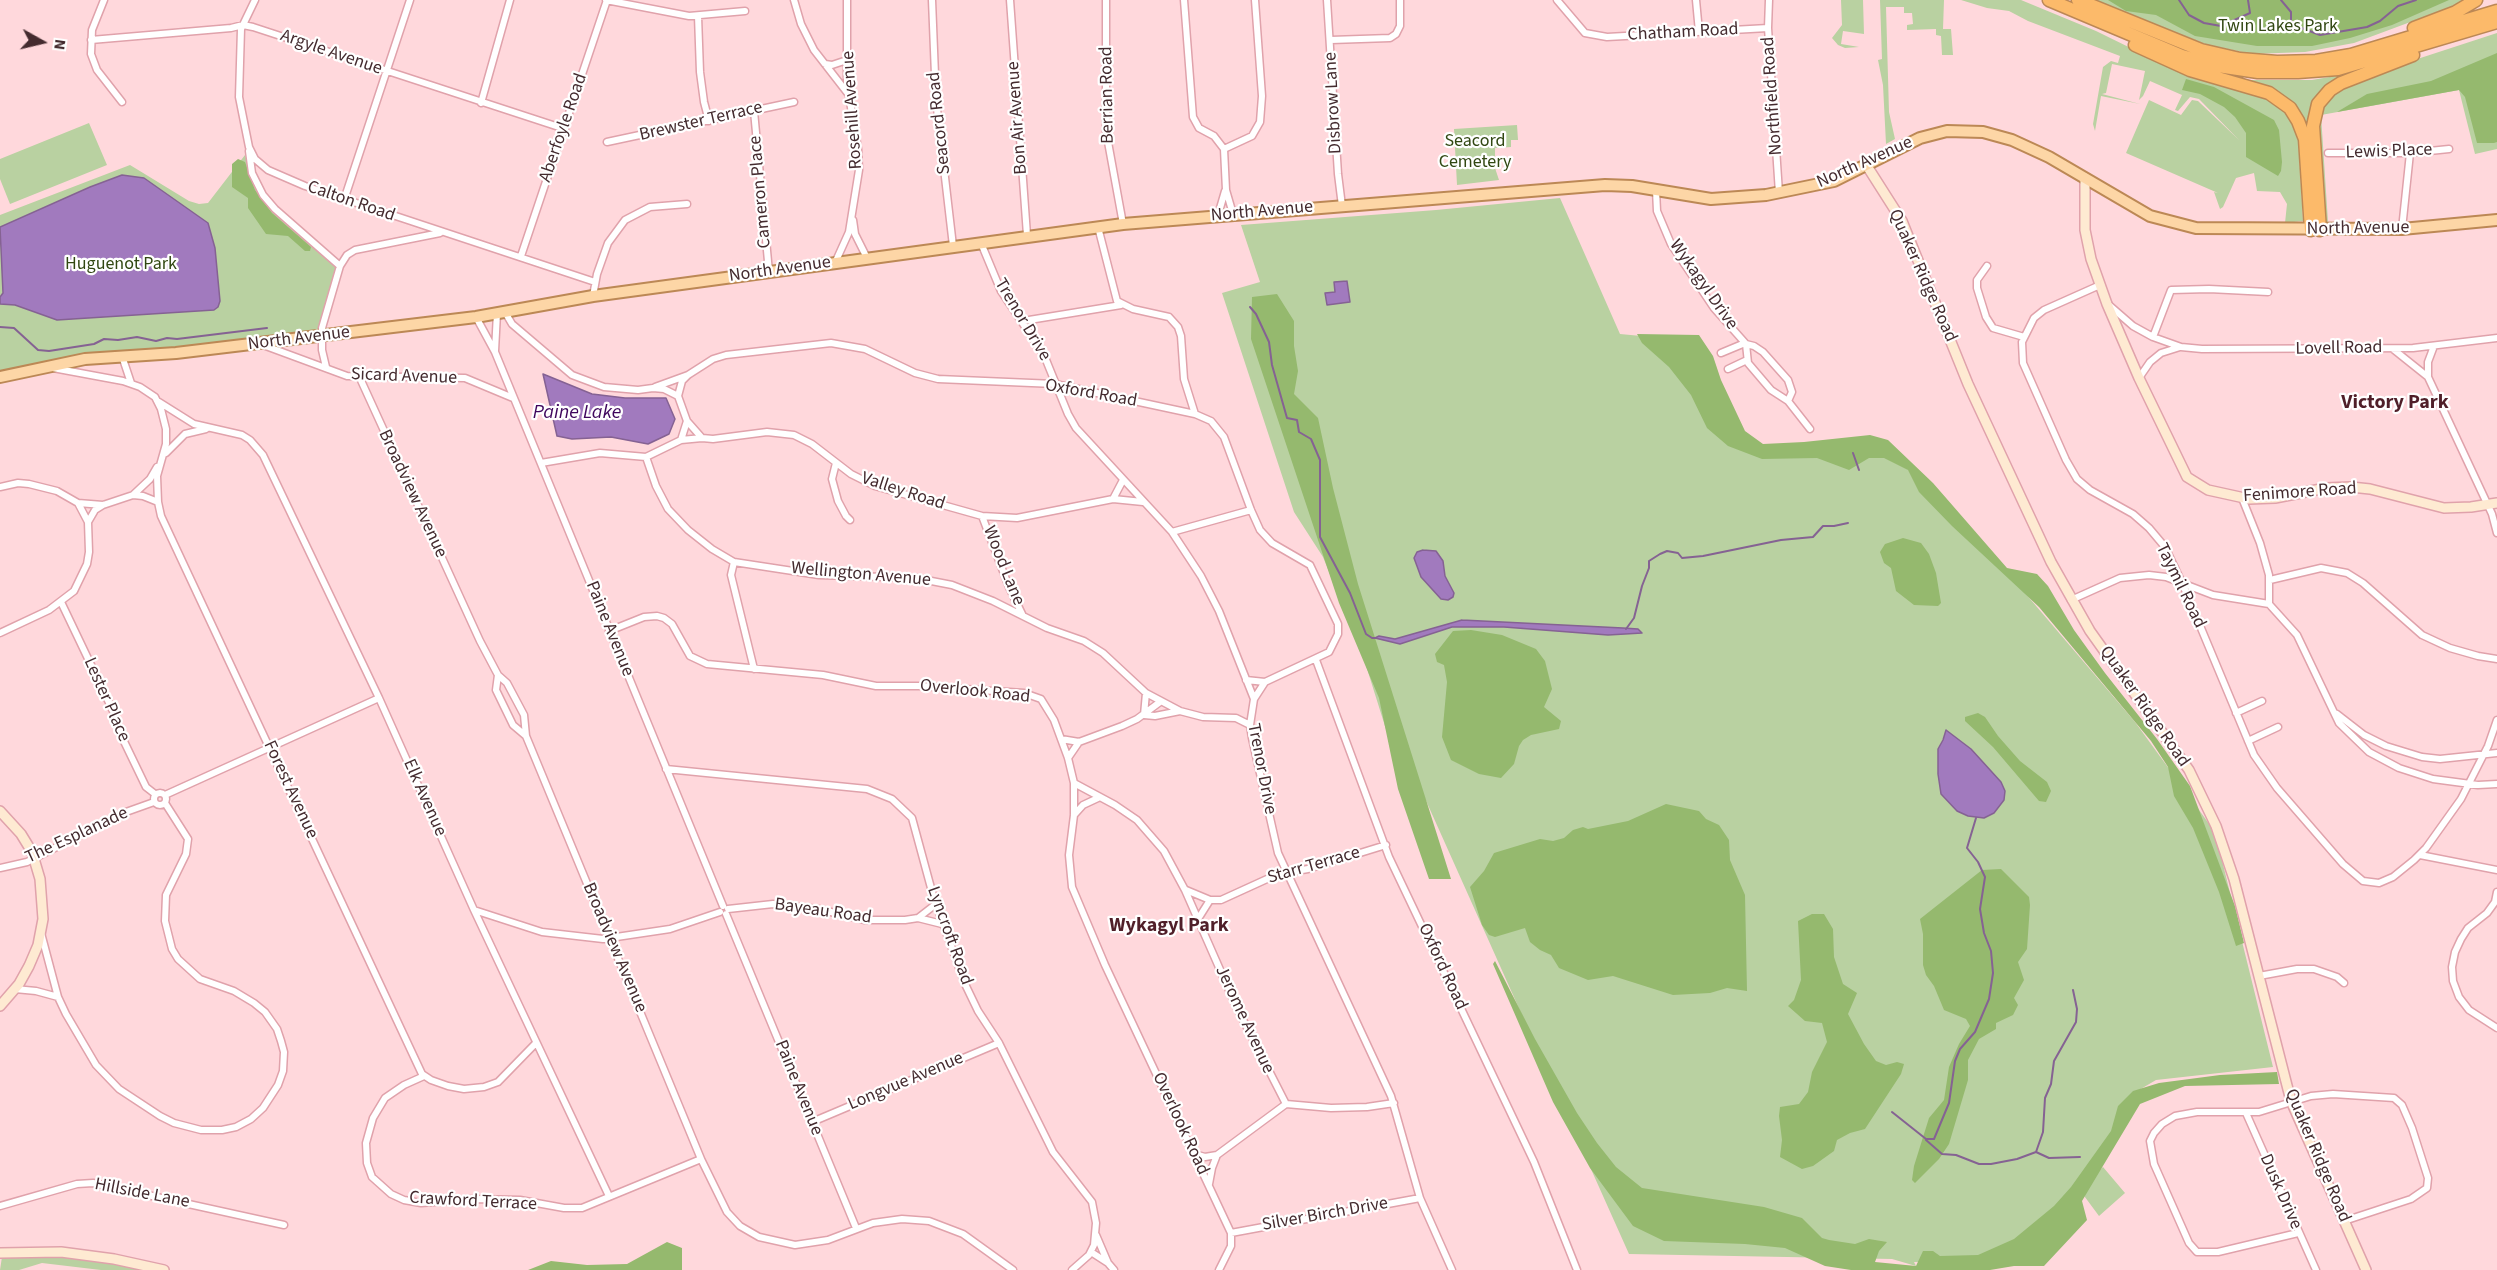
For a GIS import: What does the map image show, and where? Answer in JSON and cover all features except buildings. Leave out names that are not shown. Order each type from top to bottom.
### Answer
[{"type":"highway","points":[[2049,0],[2182,56],[2218,66],[2258,72],[2338,69],[2497,22]]},
{"type":"highway","points":[[2049,0],[2102,30],[2170,62],[2210,77],[2268,93],[2285,103],[2298,121],[2304,139],[2315,230]]},
{"type":"highway","points":[[2078,0],[2169,39],[2214,54],[2277,62],[2329,59],[2364,52],[2497,11]]},
{"type":"highway","points":[[2329,59],[2442,18],[2476,0]]},
{"type":"highway","points":[[2315,230],[2313,126],[2316,109],[2322,99],[2341,83],[2418,54],[2464,32]]},
{"type":"main road","name":"North Avenue","points":[[0,377],[85,359],[261,344],[476,317],[593,296],[1123,224],[1605,185],[1711,199],[1779,193],[1834,181],[1920,138],[1947,131],[1971,130],[1997,135],[2022,145],[2150,216],[2182,226],[2221,230],[2402,229],[2497,220]]},
{"type":"street","points":[[104,0],[95,21],[91,40],[94,64],[122,102]]},
{"type":"street","name":"Calton Road","points":[[255,0],[243,25],[239,41],[239,98],[249,147],[255,159],[277,176],[596,282]]},
{"type":"street","points":[[344,200],[410,0]]},
{"type":"street","points":[[481,103],[510,0]]},
{"type":"street","points":[[607,0],[658,11],[698,15],[745,11]]},
{"type":"street","name":"Aberfoyle Road","points":[[521,256],[607,0]]},
{"type":"street","points":[[795,0],[806,36],[849,95]]},
{"type":"street","name":"Rosehill Avenue","points":[[834,263],[847,237],[852,219],[859,170],[849,95],[847,0]]},
{"type":"street","name":"Seacord Road","points":[[932,0],[935,92],[953,246]]},
{"type":"street","name":"Bon Air Avenue","points":[[1010,0],[1027,236]]},
{"type":"street","name":"Berrian Road","points":[[1106,0],[1106,131],[1123,224]]},
{"type":"street","points":[[1184,0],[1193,117],[1199,128],[1214,136],[1224,149],[1226,190],[1233,214]]},
{"type":"street","points":[[1224,149],[1252,136],[1260,122],[1262,96],[1255,0]]},
{"type":"street","name":"Disbrow Lane","points":[[1327,0],[1342,206]]},
{"type":"street","points":[[1331,40],[1390,38],[1396,34],[1400,26],[1400,0]]},
{"type":"street","name":"Chatham Road","points":[[1557,0],[1585,33],[1607,38],[1768,28]]},
{"type":"street","points":[[1696,0],[1698,32]]},
{"type":"street","name":"Northfield Road","points":[[1769,0],[1768,28],[1779,193]]},
{"type":"street","points":[[698,15],[700,72],[709,121]]},
{"type":"street","name":"Argyle Avenue","points":[[91,40],[231,28],[243,25],[291,38],[481,103],[565,129]]},
{"type":"street","points":[[825,64],[832,65],[847,60]]},
{"type":"street","name":"Brewster Terrace","points":[[607,142],[794,102]]},
{"type":"street","name":"Cameron Place","points":[[754,111],[769,272]]},
{"type":"street","points":[[249,147],[252,173],[263,195],[275,209],[340,266]]},
{"type":"street","name":"Lewis Place","points":[[2328,153],[2410,153],[2449,149]]},
{"type":"street","points":[[2402,229],[2410,153]]},
{"type":"street","name":"Quaker Ridge Road","points":[[1867,166],[1902,221],[1968,384],[2071,600],[2090,631],[2178,753],[2199,788],[2224,846],[2291,1101],[2366,1270]]},
{"type":"street","name":"Lovell Road","points":[[2085,178],[2086,243],[2107,304],[2133,326],[2153,337],[2181,347],[2212,349],[2392,348],[2434,346],[2497,338]]},
{"type":"street","points":[[1218,215],[1226,190]]},
{"type":"street","name":"Wykagyl Drive","points":[[1656,190],[1657,211],[1671,244],[1714,308],[1745,343],[1763,352],[1788,380],[1792,392],[1788,401]]},
{"type":"street","points":[[593,296],[608,243],[625,220],[650,207],[687,204]]},
{"type":"street","name":"Rosehill Avenue","points":[[852,219],[855,234],[867,258]]},
{"type":"street","points":[[1098,227],[1115,297],[1122,305]]},
{"type":"street","points":[[326,367],[322,336],[328,305],[340,266],[347,255],[355,250],[441,232]]},
{"type":"street","name":"Trenor Drive","points":[[981,242],[1001,291],[1044,355],[1076,428],[1173,532],[1210,593],[1254,699],[1250,724],[1278,853],[1394,1103],[1420,1198],[1452,1270]]},
{"type":"street","points":[[1987,266],[1977,280],[1980,302],[1986,317],[1994,328],[2024,337],[2031,322],[2040,312],[2100,285]]},
{"type":"street","points":[[2153,337],[2171,290],[2268,292]]},
{"type":"street","name":"Fenimore Road","points":[[2107,304],[2139,378],[2187,477],[2208,490],[2242,498],[2276,498],[2326,488],[2351,487],[2377,491],[2428,506],[2458,508],[2492,505]]},
{"type":"street","points":[[1023,321],[1122,305],[1169,317],[1178,327],[1181,336],[1184,379],[1195,414]]},
{"type":"street","points":[[501,312],[572,375],[604,387],[638,390],[653,387],[664,389],[678,396]]},
{"type":"street","name":"Paine Avenue","points":[[495,352],[501,312]]},
{"type":"street","name":"Paine Avenue","points":[[476,317],[495,352],[856,1228]]},
{"type":"street","name":"Taymil Road","points":[[2024,337],[2021,349],[2023,363],[2066,460],[2077,479],[2090,490],[2126,509],[2149,528],[2165,547],[2248,741],[2267,775],[2343,864],[2363,881],[2379,883],[2393,877],[2420,855]]},
{"type":"street","name":"Oxford Road","points":[[653,387],[688,375],[702,364],[726,355],[831,343],[864,349],[915,373],[938,379],[1055,384],[1195,414],[1211,422],[1221,431],[1260,530],[1272,543],[1310,565],[1338,624],[1338,634],[1329,652],[1316,660],[1265,682],[1246,680]]},
{"type":"street","points":[[1721,353],[1745,343]]},
{"type":"street","name":"Wykagyl Drive","points":[[1745,343],[1747,360],[1771,390],[1788,401],[1810,429]]},
{"type":"street","name":"Sicard Avenue","points":[[261,344],[341,374],[465,378],[513,398]]},
{"type":"street","points":[[2428,377],[2428,362],[2434,346]]},
{"type":"street","name":"Lovell Road","points":[[2139,378],[2150,362],[2161,353],[2181,347]]},
{"type":"street","points":[[2392,348],[2428,377],[2492,505],[2497,533]]},
{"type":"street","points":[[122,356],[131,383]]},
{"type":"street","points":[[1728,369],[1747,360]]},
{"type":"street","points":[[46,367],[131,383],[155,397]]},
{"type":"street","points":[[688,375],[682,381],[678,396],[687,421],[702,438]]},
{"type":"street","name":"Broadview Avenue","points":[[359,376],[498,675],[507,683],[524,715],[526,736],[701,1159]]},
{"type":"street","name":"Elk Avenue","points":[[155,397],[174,413],[194,424],[242,435],[250,440],[263,455],[378,698],[536,1044],[609,1196]]},
{"type":"street","name":"Forest Avenue","points":[[155,397],[166,429],[166,444],[157,476],[161,516],[417,1067],[424,1076]]},
{"type":"street","points":[[681,440],[687,421]]},
{"type":"street","name":"Elk Avenue","points":[[134,495],[150,479],[170,447],[185,434],[213,429]]},
{"type":"street","name":"Valley Road","points":[[646,457],[681,440],[713,439],[767,432],[794,435],[812,444],[836,463],[875,486],[982,516],[1017,518],[1113,499],[1144,502]]},
{"type":"street","points":[[541,463],[585,454],[646,457]]},
{"type":"street","name":"Wellington Avenue","points":[[646,457],[656,486],[668,509],[688,530],[712,549],[734,562],[819,575],[897,576],[933,580],[974,593],[1047,628],[1084,641],[1103,653],[1146,693],[1160,702],[1180,711],[1203,717],[1236,718],[1250,724]]},
{"type":"street","points":[[836,463],[832,479],[838,501],[850,520]]},
{"type":"street","points":[[1113,499],[1123,480]]},
{"type":"street","points":[[0,487],[18,483],[29,484],[57,492],[78,503],[103,505]]},
{"type":"street","points":[[87,522],[95,510],[103,505],[134,495],[158,502]]},
{"type":"street","points":[[2242,498],[2260,543],[2270,580],[2270,604]]},
{"type":"street","points":[[0,633],[49,610],[74,591],[87,564],[87,522],[78,503]]},
{"type":"street","points":[[1173,532],[1251,510]]},
{"type":"street","name":"Wood Lane","points":[[982,516],[1009,587],[1023,616]]},
{"type":"street","points":[[734,562],[731,575],[754,669]]},
{"type":"street","points":[[2270,580],[2321,568],[2347,573],[2363,583],[2422,635],[2450,648],[2497,659]]},
{"type":"street","points":[[2071,600],[2129,576],[2156,575],[2213,595],[2270,604],[2297,635],[2339,723],[2358,743],[2384,761],[2433,779],[2468,784],[2497,784]]},
{"type":"street","name":"Lester Place","points":[[61,602],[146,787],[155,794]]},
{"type":"street","name":"Overlook Road","points":[[609,631],[644,617],[664,618],[672,624],[690,656],[707,664],[823,675],[876,686],[1024,693],[1041,699],[1048,708],[1061,739],[1074,783],[1074,815],[1069,855],[1075,894],[1105,965],[1231,1233]]},
{"type":"street","name":"Oxford Road","points":[[1316,660],[1389,857],[1534,1162],[1577,1270]]},
{"type":"street","name":"Broadview Avenue","points":[[498,675],[496,690],[513,725],[526,736]]},
{"type":"street","points":[[1254,699],[1265,682]]},
{"type":"street","points":[[1144,715],[1146,693]]},
{"type":"street","points":[[165,795],[378,698]]},
{"type":"street","points":[[2236,714],[2262,701]]},
{"type":"street","points":[[1061,739],[1079,742],[1144,715],[1160,702]]},
{"type":"street","name":"Wellington Avenue","points":[[1236,718],[1251,710]]},
{"type":"street","points":[[2332,710],[2364,735],[2405,753],[2440,759],[2497,753]]},
{"type":"street","points":[[1144,715],[1155,717],[1180,711]]},
{"type":"street","points":[[2497,720],[2484,754],[2468,784],[2446,822],[2420,855],[2497,870]]},
{"type":"street","points":[[2248,741],[2278,727]]},
{"type":"street","points":[[1068,758],[1079,742]]},
{"type":"street","name":"Lyncroft Road","points":[[666,768],[856,787],[882,793],[912,818],[942,924],[965,984],[978,1011],[999,1043],[1053,1152],[1092,1202],[1096,1234],[1091,1252]]},
{"type":"street","name":"Jerome Avenue","points":[[1074,783],[1098,798],[1115,805],[1147,830],[1164,851],[1185,890],[1236,1006],[1286,1104]]},
{"type":"street","points":[[154,802],[155,794],[160,792],[165,795]]},
{"type":"street","points":[[0,811],[21,834],[34,858],[42,897],[41,933],[58,998],[76,1035],[96,1065],[119,1089],[135,1101],[174,1123],[201,1130],[222,1130],[251,1119],[263,1108],[278,1085],[283,1071],[284,1053],[277,1029],[266,1012],[234,992],[200,979],[178,959],[172,949],[165,921],[166,895],[186,854],[188,839],[165,803],[165,795]]},
{"type":"street","points":[[1074,815],[1083,805],[1098,798]]},
{"type":"street","name":"The Esplanade","points":[[0,868],[34,858],[126,812],[154,802],[158,805],[165,803]]},
{"type":"street","name":"Starr Terrace","points":[[1210,900],[1221,900],[1263,880],[1386,845]]},
{"type":"street","points":[[1185,890],[1210,900],[1198,919]]},
{"type":"street","points":[[2497,892],[2495,902],[2487,914],[2468,928],[2461,939],[2452,967],[2453,981],[2459,997],[2469,1010],[2497,1028]]},
{"type":"street","name":"Bayeau Road","points":[[474,910],[542,932],[610,939],[670,929],[744,905],[773,904],[809,908],[865,920],[918,918],[942,924]]},
{"type":"street","points":[[918,918],[936,904]]},
{"type":"street","points":[[0,1006],[15,989],[29,966],[41,933]]},
{"type":"street","points":[[2259,976],[2296,969],[2314,969],[2337,977],[2344,983]]},
{"type":"street","points":[[15,989],[36,991],[58,998]]},
{"type":"street","name":"Longvue Avenue","points":[[812,1122],[999,1043]]},
{"type":"street","points":[[424,1076],[464,1089],[484,1087],[498,1082],[536,1044]]},
{"type":"street","name":"Crawford Terrace","points":[[424,1076],[404,1085],[385,1098],[378,1107],[369,1131],[366,1163],[372,1177],[391,1194],[404,1200],[421,1203],[475,1198],[520,1200],[574,1209],[595,1204],[609,1196],[701,1159]]},
{"type":"street","points":[[2298,1233],[2218,1252],[2197,1252],[2189,1244],[2154,1164],[2150,1141],[2154,1133],[2170,1119],[2197,1112],[2259,1112],[2311,1096],[2332,1094],[2394,1098],[2402,1105],[2412,1128],[2428,1178],[2427,1188],[2411,1199],[2344,1221]]},
{"type":"street","points":[[1194,1154],[1204,1157],[1217,1155],[1286,1104],[1331,1108],[1367,1107],[1394,1103]]},
{"type":"street","name":"Dusk Drive","points":[[2246,1113],[2316,1270]]},
{"type":"street","points":[[1209,1185],[1217,1155]]},
{"type":"street","points":[[701,1159],[727,1212],[740,1226],[759,1237],[782,1243],[809,1244],[828,1240],[873,1222],[902,1219],[929,1221],[963,1234],[1013,1270]]},
{"type":"street","name":"Hillside Lane","points":[[0,1206],[77,1184],[93,1183],[284,1225]]},
{"type":"street","name":"Silver Birch Drive","points":[[1231,1233],[1420,1198]]},
{"type":"street","points":[[1219,1270],[1230,1246],[1231,1233]]},
{"type":"street","points":[[1096,1234],[1108,1263]]},
{"type":"street","points":[[0,1253],[60,1252],[114,1258],[164,1270]]},
{"type":"street","points":[[1072,1270],[1091,1252],[1108,1263],[1114,1270]]},
{"type":"green space","points":[[1841,0],[1863,0],[1864,34],[1843,31],[1841,44],[1859,47],[1845,48],[1838,45],[1832,38],[1842,25]]},
{"type":"green space","points":[[1880,0],[1944,0],[1943,29],[1951,29],[1953,55],[1942,55],[1941,36],[1936,35],[1936,29],[1907,30],[1907,25],[1913,24],[1912,13],[1904,13],[1904,7],[1886,7],[1889,112],[1895,139],[1886,144],[1883,85],[1878,60],[1882,59]]},
{"type":"green space","points":[[1961,0],[2021,0],[2096,31],[2149,57],[2268,98],[2281,106],[2291,117],[2298,134],[2303,221],[2285,223],[2287,204],[2280,192],[2257,191],[2254,173],[2236,178],[2220,209],[2214,192],[2218,193],[2126,153],[2149,100],[2181,115],[2192,100],[2198,101],[2239,140],[2199,99],[2190,97],[2178,111],[2175,110],[2182,95],[2150,81],[2139,100],[2145,71],[2112,64],[2106,93],[2102,94],[2140,104],[2101,96],[2095,131],[2093,124],[2103,67],[2111,61],[2118,63],[2120,56],[2028,21],[2009,11],[1987,8]]},
{"type":"green space","name":"Twin Lakes Park","points":[[2093,0],[2464,0],[2354,43],[2305,52],[2252,54],[2208,45]]},
{"type":"green space","name":"Twin Lakes Park","points":[[2108,0],[2449,0],[2392,25],[2350,38],[2312,46],[2257,46],[2195,36],[2156,15],[2126,11]]},
{"type":"green space","points":[[2497,33],[2497,149],[2475,154],[2459,90],[2321,115],[2328,222],[2325,221],[2317,132],[2322,106],[2330,95],[2346,86],[2399,65]]},
{"type":"green space","points":[[2497,53],[2497,142],[2477,143],[2465,97],[2459,90],[2337,112],[2367,94],[2431,81]]},
{"type":"green space","points":[[2353,73],[2327,89],[2311,148],[2302,119],[2247,82],[2247,80],[2312,80]]},
{"type":"green space","points":[[2186,79],[2214,87],[2274,120],[2279,130],[2282,162],[2278,176],[2246,157],[2246,133],[2235,117],[2224,107],[2200,94],[2182,90]]},
{"type":"green space","points":[[89,123],[107,165],[10,204],[0,179],[0,159]]},
{"type":"green space","name":"Seacord Cemetery","points":[[1517,125],[1518,140],[1511,140],[1511,147],[1495,148],[1495,168],[1499,180],[1457,185],[1454,129]]},
{"type":"green space","name":"Huguenot Park","points":[[245,155],[250,173],[267,204],[337,267],[318,333],[0,371],[0,215],[130,165],[189,201],[199,204],[208,203]]},
{"type":"green space","points":[[238,159],[245,162],[255,190],[272,213],[311,247],[310,251],[305,251],[288,236],[266,234],[248,208],[248,198],[232,187],[232,164]]},
{"type":"green space","points":[[1560,198],[1620,334],[1652,337],[1759,448],[1880,440],[2025,593],[2135,722],[2215,832],[2273,1067],[2156,1080],[2139,1090],[2031,1260],[1914,1262],[1916,1266],[1892,1259],[1629,1254],[1419,785],[1400,774],[1363,656],[1323,557],[1294,512],[1222,293],[1260,282],[1241,225]]},
{"type":"green space","points":[[1277,294],[1294,321],[1294,346],[1298,371],[1294,394],[1318,418],[1333,488],[1358,584],[1451,879],[1429,879],[1398,789],[1379,698],[1339,603],[1251,339],[1252,297]]},
{"type":"green space","points":[[1637,334],[1699,335],[1713,356],[1721,380],[1745,431],[1763,444],[1870,435],[1888,440],[1933,483],[2007,568],[2037,574],[2048,586],[2074,630],[2105,673],[2157,739],[2190,786],[2235,906],[2244,943],[2236,946],[2219,892],[2193,828],[2174,796],[2168,767],[2151,741],[2039,607],[1919,492],[1908,470],[1884,458],[1869,458],[1849,470],[1817,458],[1762,459],[1728,446],[1707,428],[1691,395],[1669,367],[1642,343]]},
{"type":"green space","points":[[1903,538],[1921,543],[1929,554],[1936,573],[1941,603],[1938,606],[1914,605],[1896,591],[1891,568],[1884,563],[1880,552],[1885,544]]},
{"type":"green space","points":[[1471,630],[1502,635],[1536,649],[1545,661],[1552,689],[1544,707],[1561,721],[1559,729],[1531,735],[1523,740],[1514,764],[1501,778],[1479,774],[1451,760],[1442,737],[1447,682],[1444,665],[1437,662],[1435,654],[1453,631]]},
{"type":"green space","points":[[1978,713],[1985,717],[2020,761],[2047,782],[2051,791],[2046,802],[2039,801],[1993,747],[1965,721],[1965,717]]},
{"type":"green space","points":[[1666,804],[1699,811],[1706,819],[1719,825],[1729,840],[1730,860],[1745,895],[1747,991],[1727,988],[1710,993],[1673,995],[1613,976],[1588,980],[1559,968],[1551,955],[1530,942],[1525,928],[1495,937],[1489,935],[1482,925],[1470,887],[1484,871],[1494,853],[1540,839],[1553,841],[1564,838],[1573,830],[1583,827],[1588,829],[1628,821]]},
{"type":"green space","points":[[2001,869],[2029,897],[2030,905],[2027,949],[2018,962],[2024,980],[2014,998],[2018,1005],[2013,1015],[1996,1023],[1996,1029],[1979,1039],[1968,1060],[1968,1080],[1949,1144],[1939,1159],[1915,1183],[1912,1180],[1914,1166],[1929,1118],[1944,1100],[1949,1067],[1970,1026],[1966,1019],[1944,1010],[1934,986],[1926,975],[1923,965],[1923,934],[1920,919],[1982,870]]},
{"type":"green space","points":[[1812,914],[1824,914],[1833,929],[1834,957],[1843,984],[1857,993],[1848,1014],[1864,1044],[1876,1061],[1886,1065],[1897,1062],[1904,1064],[1901,1074],[1865,1129],[1837,1140],[1834,1151],[1813,1166],[1802,1169],[1780,1157],[1782,1140],[1779,1116],[1780,1107],[1799,1104],[1808,1092],[1812,1072],[1827,1042],[1822,1023],[1805,1021],[1788,1006],[1794,1000],[1801,980],[1798,921]]},
{"type":"green space","points":[[1495,961],[1535,1039],[1577,1113],[1616,1167],[1642,1188],[1764,1207],[1802,1218],[1822,1238],[1829,1240],[1855,1244],[1869,1239],[1887,1242],[1879,1251],[1875,1262],[1916,1266],[1923,1251],[1933,1251],[1940,1256],[1978,1255],[2014,1239],[2054,1206],[2071,1187],[2111,1131],[2118,1106],[2133,1091],[2159,1083],[2220,1075],[2277,1072],[2279,1084],[2185,1086],[2140,1104],[2082,1201],[2087,1220],[2044,1266],[2014,1266],[1990,1270],[1851,1270],[1825,1266],[1785,1248],[1664,1241],[1633,1226],[1590,1168],[1553,1102],[1493,964]]},
{"type":"green space","points":[[2103,1167],[2125,1193],[2099,1216],[2079,1189]]},
{"type":"green space","points":[[667,1242],[682,1248],[682,1270],[528,1270],[551,1261],[587,1265],[627,1264]]},
{"type":"green space","points":[[43,1254],[115,1261],[154,1270],[101,1270],[42,1263],[19,1270],[0,1270],[2,1257]]},
{"type":"water","points":[[122,175],[144,178],[208,223],[215,248],[220,301],[218,307],[214,310],[57,320],[15,305],[0,304],[0,297],[3,293],[0,227]]},
{"type":"water","points":[[1347,281],[1350,302],[1327,305],[1325,293],[1335,292],[1334,282]]},
{"type":"water","name":"Paine Lake","points":[[543,374],[592,394],[625,398],[666,398],[675,419],[669,434],[648,444],[611,437],[572,439],[557,436]]},
{"type":"water","points":[[1436,551],[1443,561],[1445,576],[1454,593],[1453,597],[1448,600],[1441,599],[1421,577],[1414,558],[1417,552]]},
{"type":"water","points":[[1462,620],[1638,629],[1642,633],[1608,635],[1504,627],[1452,627],[1400,644],[1375,638],[1379,636],[1395,639]]},
{"type":"water","points":[[1946,730],[1971,749],[2001,782],[2005,791],[2004,800],[1994,813],[1984,818],[1968,816],[1957,811],[1941,794],[1938,749]]},
{"type":"waterway","points":[[2179,0],[2189,15],[2204,23],[2221,26],[2250,13],[2248,0]]},
{"type":"waterway","points":[[2281,0],[2291,12],[2291,21],[2299,27],[2320,35],[2367,27],[2380,21],[2398,6],[2416,0]]},
{"type":"waterway","points":[[1250,307],[1256,314],[1269,342],[1272,365],[1287,418],[1297,420],[1299,432],[1311,439],[1320,460],[1320,537],[1350,593],[1366,634],[1376,638]]},
{"type":"waterway","points":[[0,327],[14,328],[38,350],[49,351],[94,344],[104,339],[118,340],[137,337],[156,341],[267,328]]},
{"type":"waterway","points":[[1853,453],[1859,470]]},
{"type":"waterway","points":[[1626,629],[1634,618],[1649,561],[1660,554],[1667,551],[1678,553],[1682,558],[1703,556],[1781,540],[1813,537],[1823,526],[1848,523]]},
{"type":"waterway","points":[[1892,1112],[1926,1139],[1934,1139],[1949,1103],[1955,1061],[1960,1049],[1975,1032],[1989,999],[1993,973],[1991,951],[1984,933],[1980,909],[1985,877],[1978,862],[1967,848],[1976,818]]},
{"type":"waterway","points":[[1926,1140],[1942,1154],[1956,1155],[1979,1164],[2017,1159],[2036,1152],[2043,1132],[2045,1098],[2051,1084],[2054,1061],[2076,1022],[2077,1009],[2073,990]]},
{"type":"waterway","points":[[2036,1152],[2049,1158],[2080,1157]]},
{"type":"district","name":"Victory Park","points":[[2395,404]]},
{"type":"district","name":"Wykagyl Park","points":[[1169,927]]}]
